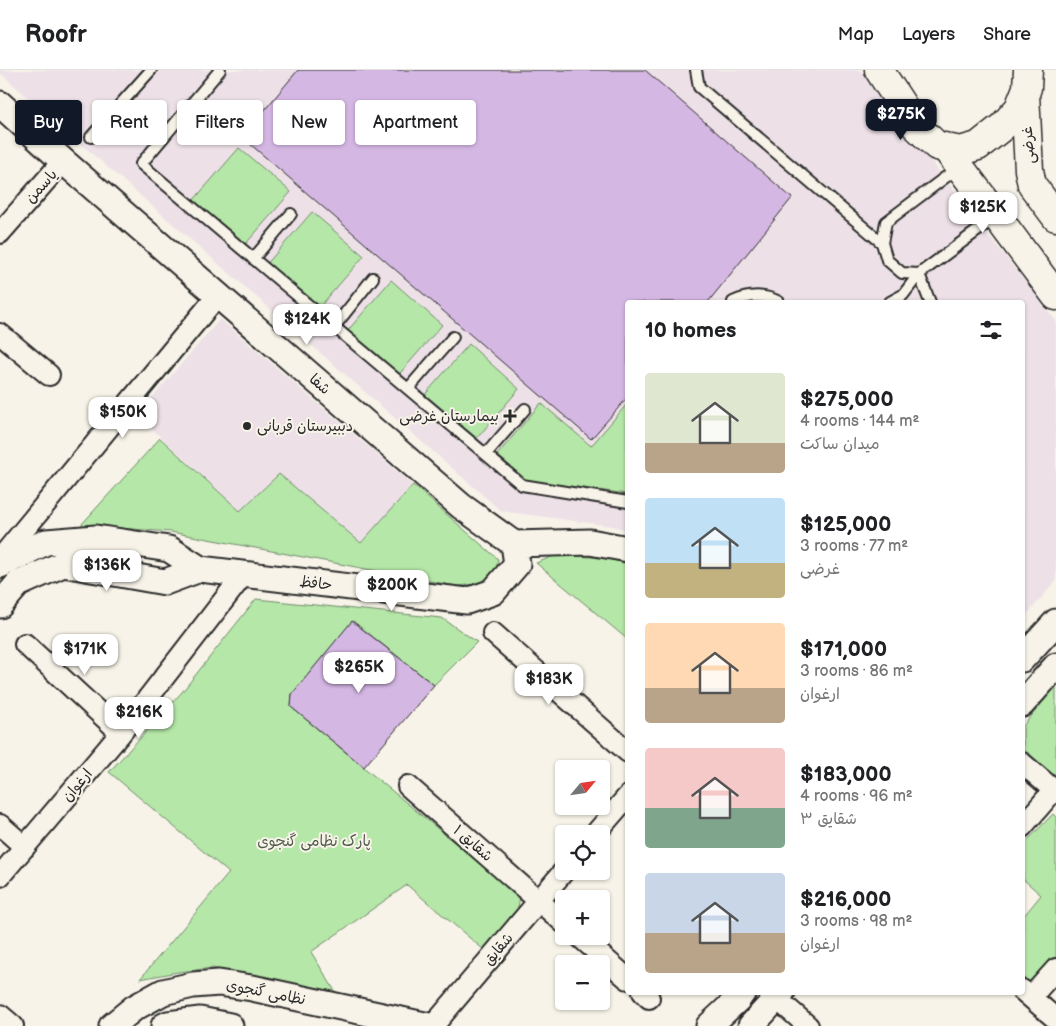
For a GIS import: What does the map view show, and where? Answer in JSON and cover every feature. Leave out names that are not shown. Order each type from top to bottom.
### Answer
[{"type":"main road","points":[[878,70],[915,126],[952,157],[1056,296]]},
{"type":"main road","points":[[952,157],[960,151],[978,146],[1002,127],[1019,108],[1026,82]]},
{"type":"main road","name":"غرضی","points":[[1026,82],[1029,170],[1032,185],[1056,217]]},
{"type":"street","name":"شفا","points":[[0,104],[63,161],[461,506],[514,544]]},
{"type":"street","name":"یاسمن","points":[[0,233],[63,161]]},
{"type":"street","points":[[0,559],[218,296]]},
{"type":"street","points":[[0,334],[49,375]]},
{"type":"street","name":"حافظ","points":[[0,565],[46,542],[96,538],[169,550],[200,569],[467,601],[494,592],[517,564],[514,544]]},
{"type":"street","points":[[514,544],[590,542],[625,548]]},
{"type":"street","name":"حافظ","points":[[0,605],[18,584],[63,564],[165,582],[200,569]]},
{"type":"street","name":"ارغوان","points":[[0,876],[121,733],[244,574]]},
{"type":"street","points":[[1056,622],[1030,651],[1056,659]]},
{"type":"street","points":[[493,633],[625,749]]},
{"type":"street","points":[[25,644],[121,733]]},
{"type":"street","points":[[1025,701],[1056,666]]},
{"type":"street","points":[[1025,766],[1055,791],[1025,824]]},
{"type":"street","name":"شقایق ۱","points":[[408,786],[555,915]]},
{"type":"street","points":[[603,825],[625,799]]},
{"type":"street","points":[[0,825],[25,847]]},
{"type":"street","name":"شقایق","points":[[431,1026],[556,880]]},
{"type":"street","points":[[589,945],[625,976]]},
{"type":"street","points":[[1056,969],[1027,994],[1056,1019]]},
{"type":"street","name":"نظامی گنجوی","points":[[112,1026],[134,1008],[163,992],[193,985],[219,983],[252,988],[431,1026]]},
{"type":"street","points":[[709,1026],[741,995]]},
{"type":"street","points":[[751,1026],[779,996],[808,1026]]},
{"type":"street","points":[[0,1015],[13,1026]]},
{"type":"street","points":[[164,1026],[200,1020],[230,1026]]},
{"type":"lane","points":[[91,137],[151,70]]},
{"type":"lane","points":[[220,70],[141,164],[522,485],[625,502]]},
{"type":"lane","points":[[696,70],[699,87],[882,244]]},
{"type":"lane","points":[[919,274],[902,273],[887,260],[882,244],[886,222],[952,157]]},
{"type":"lane","points":[[253,259],[291,214]]},
{"type":"lane","points":[[894,300],[903,295],[919,274],[997,216]]},
{"type":"lane","points":[[919,274],[929,300]]},
{"type":"lane","points":[[334,327],[373,278]]},
{"type":"lane","points":[[738,300],[758,296],[776,300]]},
{"type":"lane","points":[[408,389],[453,338]]},
{"type":"lane","points":[[486,454],[525,409]]},
{"type":"shaded area","name":"بیمارستان غرضی","points":[[0,70],[860,70],[1056,321],[1056,581],[1025,617],[1025,300],[625,300],[625,529],[612,526],[501,511],[82,145],[82,100],[31,100],[0,73]]},
{"type":"shaded area","name":"دببیرستان قربانی","points":[[220,319],[413,485],[361,543],[279,474],[240,511],[137,415]]},
{"type":"green space","points":[[239,148],[291,192],[243,247],[192,202]]},
{"type":"green space","points":[[312,212],[364,256],[316,311],[265,266]]},
{"type":"green space","points":[[391,280],[442,325],[395,379],[344,335]]},
{"type":"green space","points":[[469,344],[519,389],[472,444],[421,399]]},
{"type":"green space","points":[[541,403],[591,446],[625,406],[625,494],[527,480],[497,455]]},
{"type":"green space","points":[[160,438],[240,511],[279,474],[361,543],[413,485],[498,559],[496,571],[480,584],[456,586],[171,532],[81,525]]},
{"type":"green space","points":[[554,556],[582,556],[625,563],[625,637],[536,563]]},
{"type":"green space","name":"پارک نظامی گنجوی","points":[[256,599],[442,618],[477,642],[434,685],[353,621],[292,694],[291,707],[520,897],[517,912],[484,950],[407,885],[311,952],[338,996],[292,983],[212,968],[140,979],[229,873],[109,772],[182,692]]},
{"type":"green space","points":[[1056,686],[1056,779],[1025,751],[1025,724]]},
{"type":"green space","points":[[1053,814],[1056,817],[1056,961],[1032,989],[1025,983],[1025,915],[1041,895],[1025,881],[1025,843]]},
{"type":"building","name":"بیمارستان غرضی","points":[[298,70],[645,70],[792,198],[710,300],[625,300],[625,400],[591,439],[251,145],[263,145],[263,112]]},
{"type":"building","points":[[352,621],[434,685],[364,767],[291,707],[292,694]]},
{"type":"place","name":"بیمارستان غرضی","points":[[510,416]]},
{"type":"place","name":"دببیرستان قربانی","points":[[247,426]]}]
